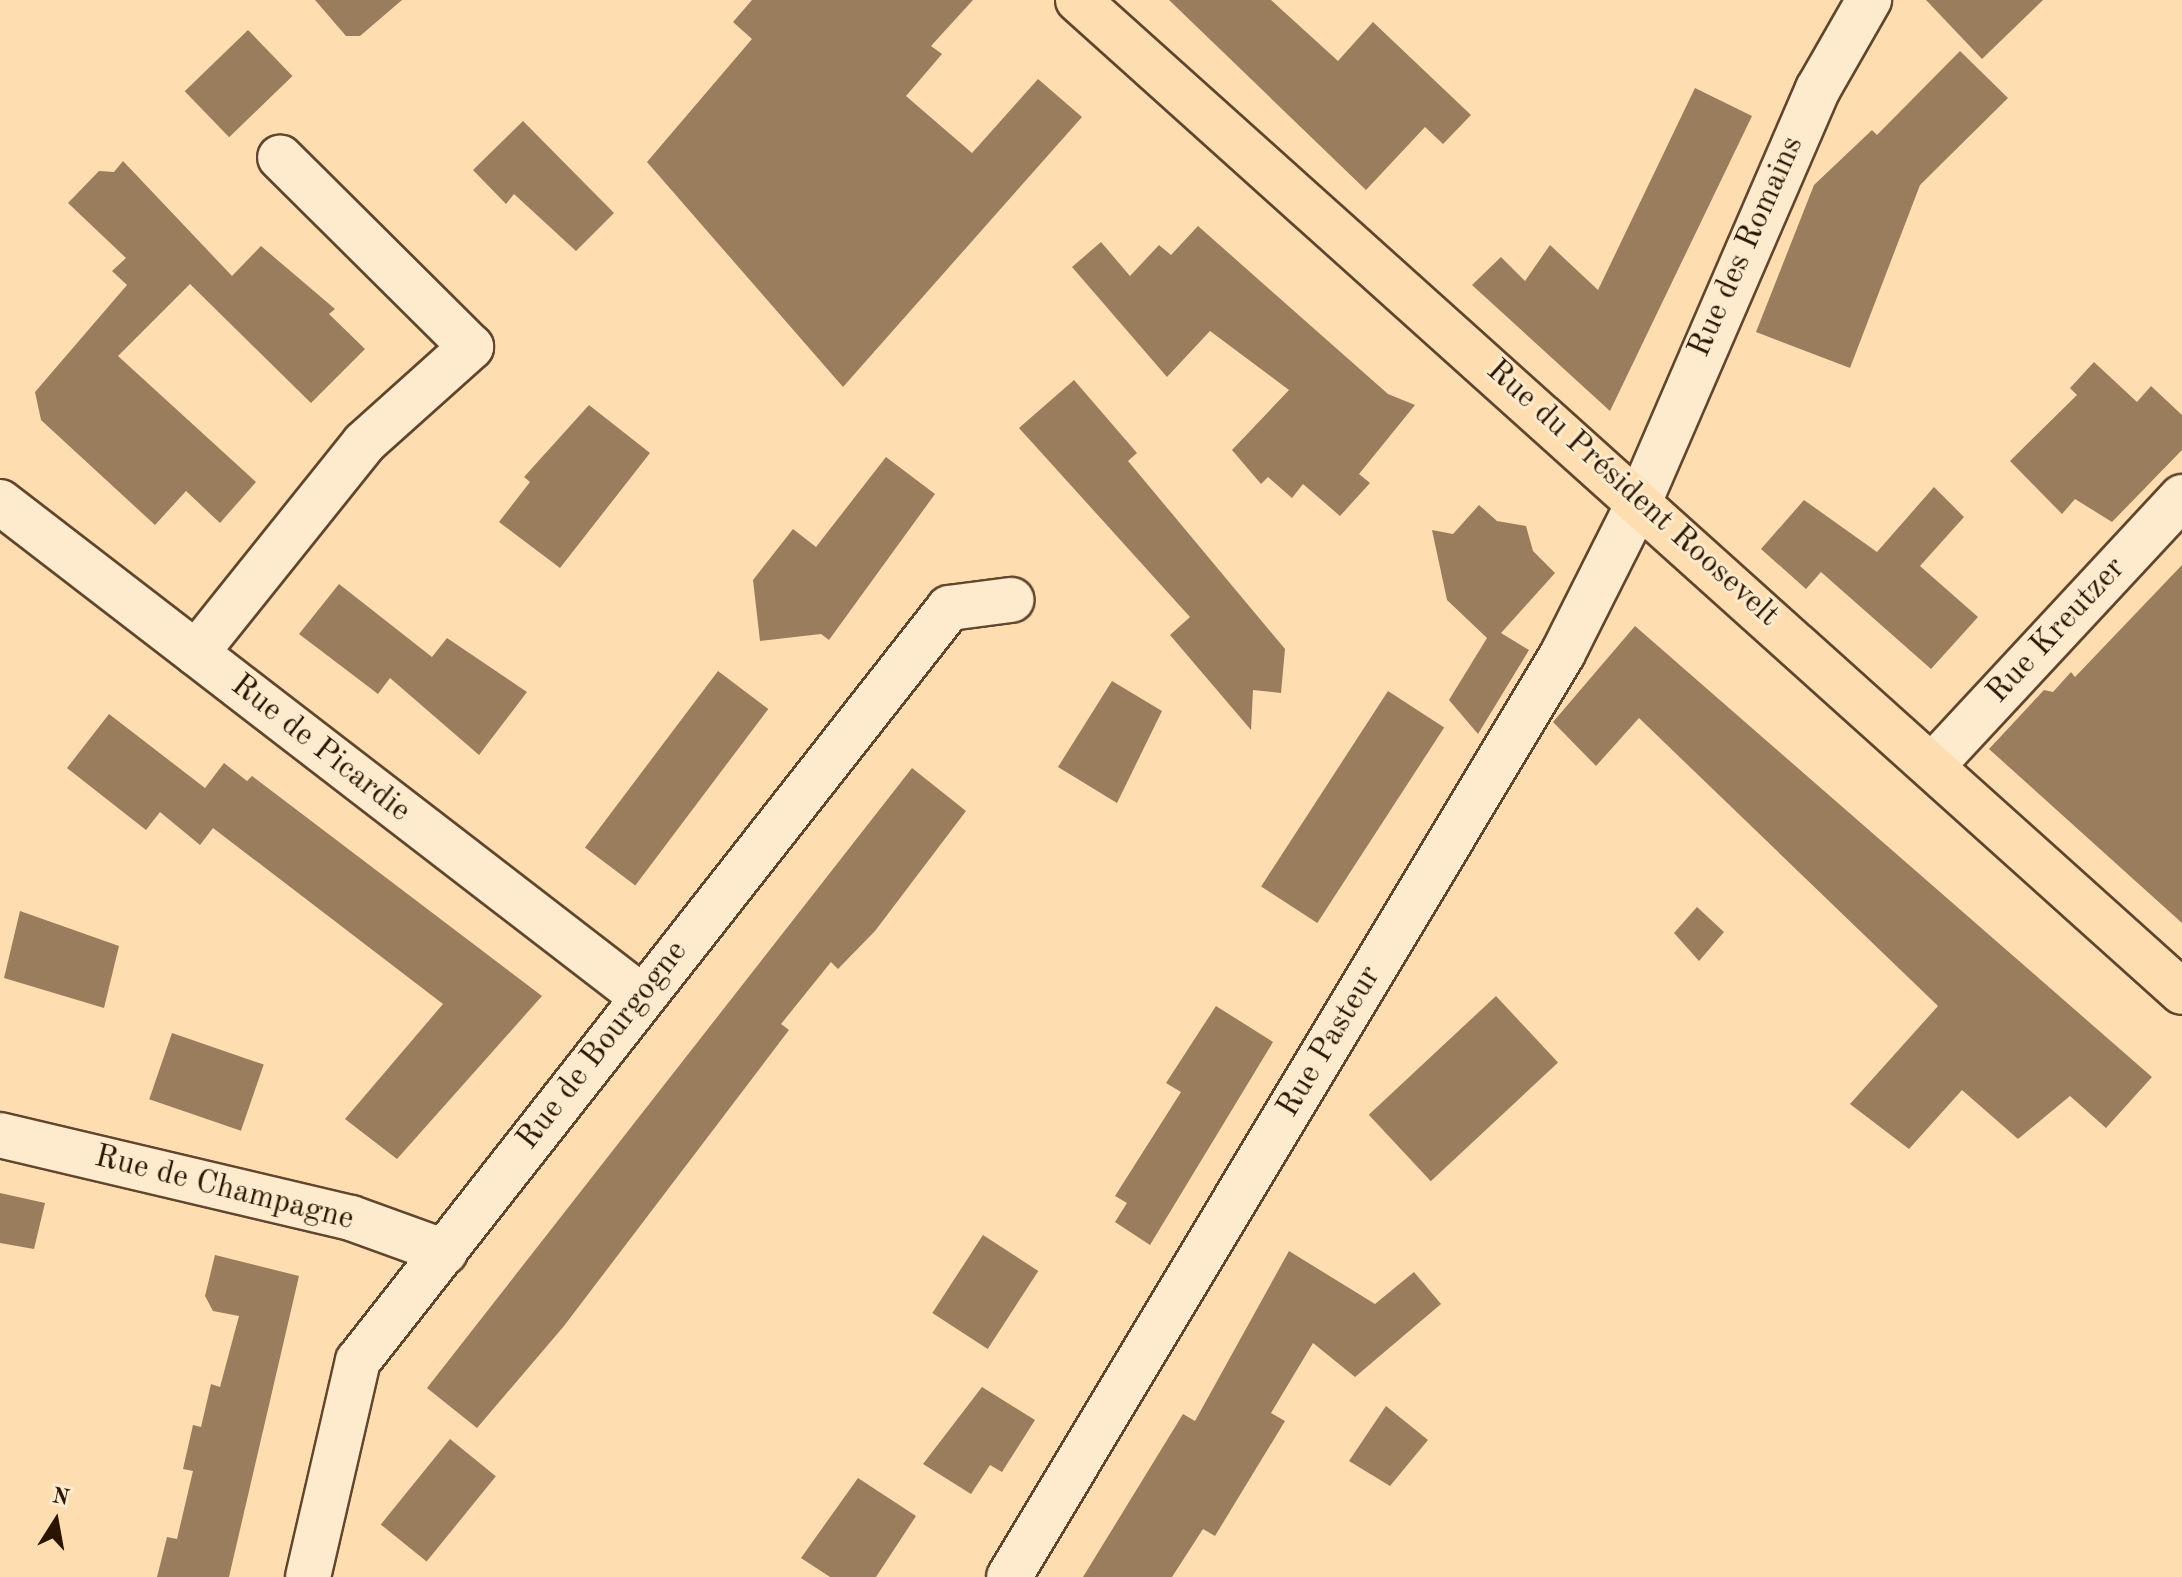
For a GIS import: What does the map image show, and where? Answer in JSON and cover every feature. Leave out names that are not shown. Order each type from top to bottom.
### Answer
[{"type":"main road","name":"Rue du Président Roosevelt","points":[[1078,0],[1640,500],[2182,992]]},
{"type":"street","name":"Rue des Romains","points":[[1640,500],[1799,131],[1869,0]]},
{"type":"street","points":[[196,653],[364,443],[471,347],[280,157]]},
{"type":"street","name":"Rue Kreutzer","points":[[1933,765],[2182,497]]},
{"type":"street","name":"Rue Pasteur","points":[[1009,1577],[1563,653],[1640,500]]},
{"type":"street","name":"Rue de Picardie","points":[[0,502],[641,996]]},
{"type":"street","name":"Rue de Bourgogne","points":[[308,1577],[358,1361],[641,996],[949,608],[1011,600]]},
{"type":"street","name":"Rue de Champagne","points":[[0,1135],[351,1218],[445,1252]]},
{"type":"building","points":[[315,0],[402,0],[360,36],[346,36]]},
{"type":"building","points":[[752,0],[973,0],[931,46],[942,54],[906,96],[972,153],[1038,79],[1082,117],[843,387],[647,162],[752,39],[733,22]]},
{"type":"building","points":[[1169,0],[1271,0],[1338,61],[1373,22],[1471,115],[1443,144],[1425,127],[1366,190]]},
{"type":"building","points":[[1926,0],[2043,0],[1982,59]]},
{"type":"building","points":[[248,30],[292,76],[229,137],[185,91]]},
{"type":"building","points":[[1960,51],[2008,98],[1920,185],[1850,368],[1756,332],[1814,185],[1872,130],[1877,135]]},
{"type":"building","points":[[1695,88],[1752,116],[1610,411],[1472,285],[1501,257],[1525,281],[1550,245],[1598,290]]},
{"type":"building","points":[[523,121],[614,213],[576,251],[514,194],[506,204],[473,170]]},
{"type":"building","points":[[123,161],[232,276],[261,246],[335,309],[329,314],[365,349],[311,403],[190,284],[118,356],[256,482],[220,523],[186,491],[155,525],[41,420],[35,392],[127,285],[112,271],[126,258],[68,203],[99,171],[114,172]]},
{"type":"building","points":[[1198,226],[1388,394],[1415,405],[1359,474],[1370,483],[1340,516],[1303,484],[1292,498],[1268,477],[1261,484],[1232,450],[1289,390],[1210,331],[1167,377],[1072,267],[1101,242],[1130,276],[1159,245],[1171,255]]},
{"type":"building","points":[[2094,362],[2137,402],[2151,386],[2182,415],[2182,450],[2112,522],[2075,499],[2062,514],[2010,461],[2077,395],[2070,388]]},
{"type":"building","points":[[1074,380],[1137,453],[1128,461],[1285,649],[1281,693],[1253,690],[1251,730],[1170,635],[1190,617],[1019,428]]},
{"type":"building","points":[[589,405],[650,453],[560,568],[499,522],[530,482],[524,477]]},
{"type":"building","points":[[886,457],[935,494],[829,640],[821,634],[760,641],[753,580],[793,529],[816,547]]},
{"type":"building","points":[[1934,487],[1964,517],[1920,566],[1978,617],[1931,669],[1821,572],[1806,589],[1761,549],[1804,500],[1877,552]]},
{"type":"building","points":[[1479,505],[1497,521],[1526,526],[1533,551],[1555,573],[1501,633],[1529,650],[1478,734],[1449,700],[1487,638],[1447,600],[1432,530],[1453,534]]},
{"type":"building","points":[[2182,565],[2182,923],[1989,749],[2044,690],[2053,692],[2071,672],[2075,677]]},
{"type":"building","points":[[339,584],[432,657],[447,638],[527,692],[479,755],[390,678],[378,694],[299,634]]},
{"type":"building","points":[[1635,626],[2152,1077],[2106,1128],[2070,1096],[2018,1139],[1962,1090],[1909,1149],[1850,1104],[1938,1006],[1639,718],[1596,766],[1553,722]]},
{"type":"building","points":[[718,671],[768,709],[635,885],[585,847]]},
{"type":"building","points":[[1112,681],[1162,711],[1117,803],[1058,767]]},
{"type":"building","points":[[1388,691],[1444,727],[1317,923],[1261,886]]},
{"type":"building","points":[[109,714],[205,788],[224,763],[247,781],[252,776],[542,996],[397,1159],[345,1119],[443,1004],[213,828],[200,845],[160,812],[146,830],[67,768]]},
{"type":"building","points":[[912,768],[966,811],[875,931],[838,969],[831,962],[781,1024],[789,1030],[564,1326],[477,1428],[427,1388]]},
{"type":"building","points":[[1697,907],[1724,932],[1699,961],[1674,933]]},
{"type":"building","points":[[20,911],[119,946],[104,1008],[4,978]]},
{"type":"building","points":[[1496,996],[1558,1063],[1431,1181],[1369,1115]]},
{"type":"building","points":[[1216,1006],[1273,1042],[1150,1245],[1115,1222],[1127,1203],[1115,1196],[1181,1092],[1166,1083]]},
{"type":"building","points":[[172,1033],[264,1065],[241,1131],[149,1099]]},
{"type":"building","points":[[0,1193],[45,1203],[34,1249],[0,1243]]},
{"type":"building","points":[[983,1235],[1038,1271],[988,1349],[932,1313]]},
{"type":"building","points":[[1289,1251],[1375,1304],[1414,1272],[1441,1304],[1355,1377],[1313,1343],[1271,1413],[1285,1421],[1215,1536],[1203,1529],[1172,1577],[1083,1577],[1183,1414],[1195,1421]]},
{"type":"building","points":[[215,1255],[299,1276],[229,1577],[157,1577],[167,1537],[177,1539],[193,1471],[183,1469],[193,1425],[201,1427],[211,1384],[220,1387],[239,1316],[213,1311],[205,1296]]},
{"type":"building","points":[[982,1387],[1035,1420],[1002,1472],[990,1465],[971,1494],[923,1464]]},
{"type":"building","points":[[1386,1406],[1428,1440],[1390,1486],[1349,1461]]},
{"type":"building","points":[[450,1439],[496,1476],[427,1562],[381,1524]]},
{"type":"building","points":[[858,1478],[916,1516],[876,1577],[830,1577],[801,1558]]}]
